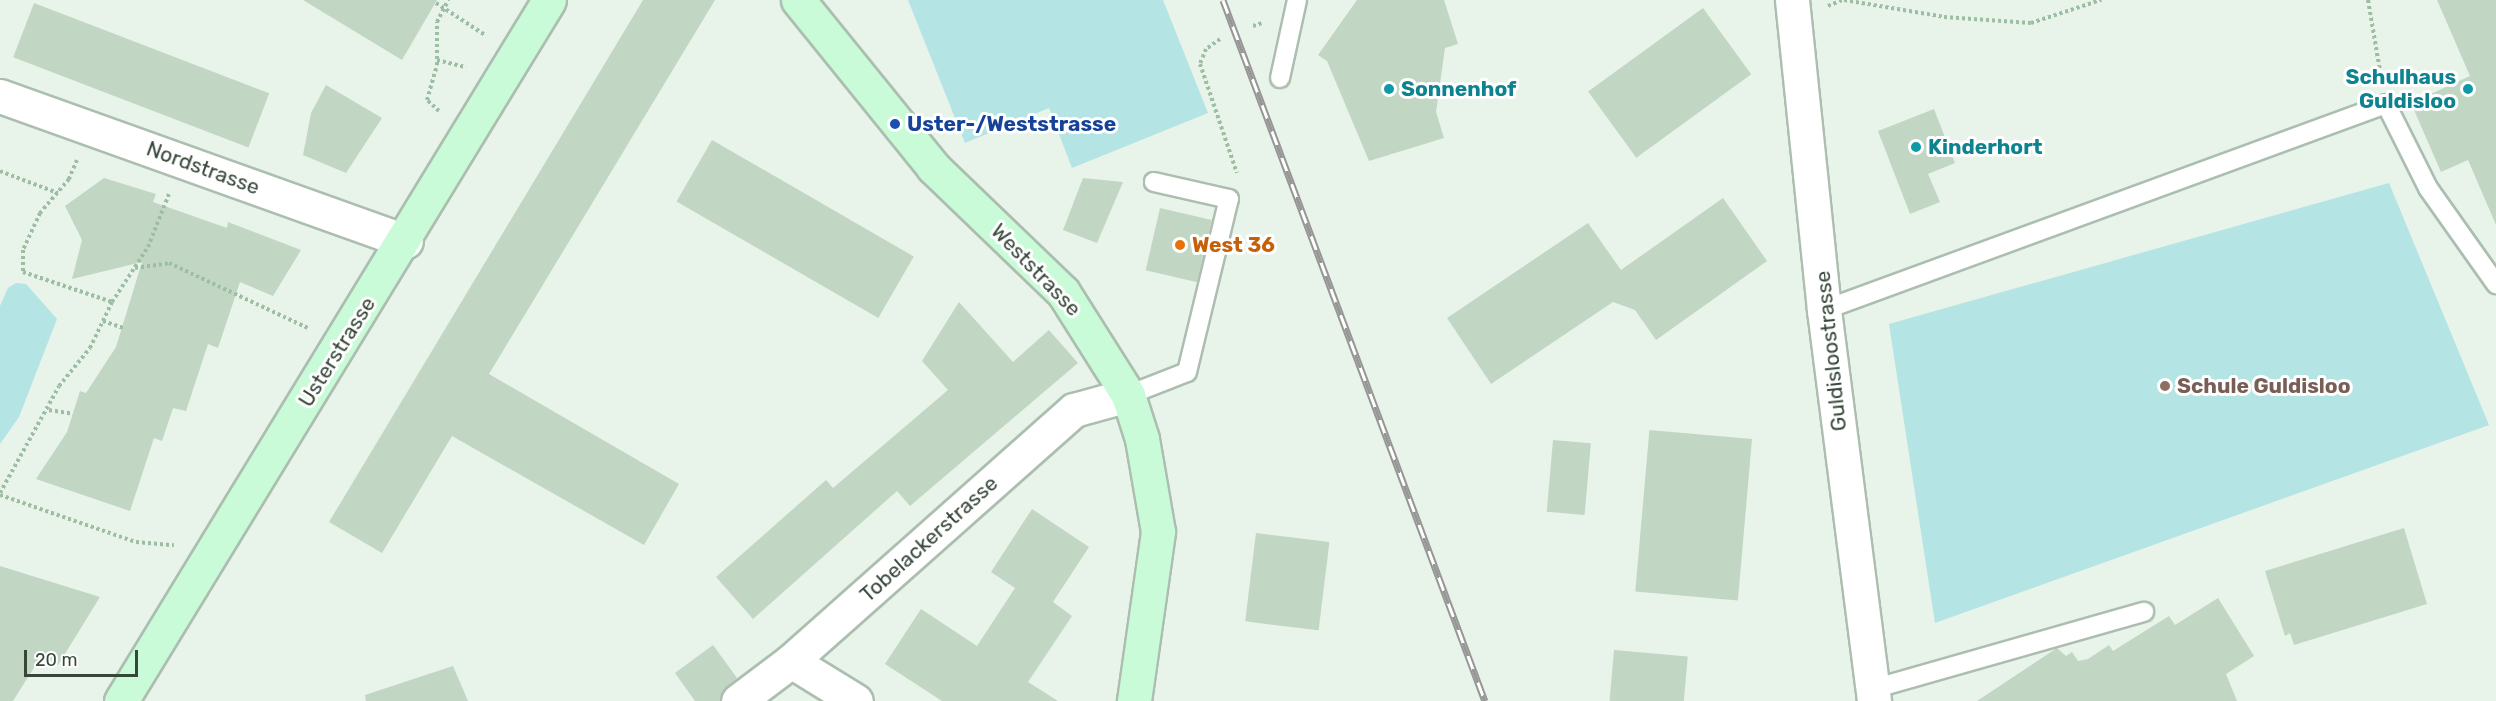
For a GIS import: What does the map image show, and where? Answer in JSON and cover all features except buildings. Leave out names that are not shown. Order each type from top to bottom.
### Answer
[{"type":"main road","name":"Usterstrasse","points":[[121,701],[406,241],[549,0]]},
{"type":"main road","name":"Weststrasse","points":[[798,0],[933,167],[1063,292],[1128,395],[1142,439],[1158,532],[1134,701]]},
{"type":"street","name":"Guldisloostrasse","points":[[1792,0],[1824,310],[1874,695]]},
{"type":"street","name":"Nordstrasse","points":[[0,96],[406,241]]},
{"type":"street","name":"Tobelackerstrasse","points":[[738,701],[791,661],[1074,410],[1128,395]]},
{"type":"street","points":[[791,661],[856,701]]},
{"type":"lane","points":[[1280,78],[1297,0]]},
{"type":"lane","points":[[1824,310],[2386,104],[2428,188],[2496,284]]},
{"type":"lane","points":[[1128,395],[1187,372],[1229,199],[1154,182]]},
{"type":"lane","points":[[1874,695],[2144,612]]},
{"type":"path","points":[[440,112],[427,100],[437,60],[435,31],[448,0]]},
{"type":"path","points":[[1844,0],[1944,17],[2031,24],[2101,0]]},
{"type":"path","points":[[2368,0],[2386,104]]},
{"type":"path","points":[[436,3],[485,35]]},
{"type":"path","points":[[1253,26],[1262,23]]},
{"type":"path","points":[[1220,39],[1206,49],[1200,64],[1240,183]]},
{"type":"path","points":[[437,60],[466,67]]},
{"type":"path","points":[[90,128],[58,193],[40,213],[23,250],[23,272],[112,302]]},
{"type":"path","points":[[177,545],[136,542],[0,494],[134,268],[182,160]]},
{"type":"path","points":[[0,171],[58,193]]},
{"type":"path","points":[[134,268],[169,263],[308,329]]},
{"type":"path","points":[[103,321],[123,328]]},
{"type":"path","points":[[49,410],[73,414]]},
{"type":"shaded area","points":[[908,0],[1163,0],[1208,113],[1072,168],[1049,108],[965,143]]},
{"type":"shaded area","points":[[2389,183],[2489,425],[1935,623],[1889,324]]},
{"type":"shaded area","points":[[16,283],[26,284],[57,319],[19,417],[0,444],[0,306],[8,288]]},
{"type":"railway","points":[[1223,0],[1485,701]]},
{"type":"place","name":"Sonnenhof","points":[[1389,89]]},
{"type":"place","name":"Schulhaus Guldisloo","points":[[2468,89]]},
{"type":"place","name":"Uster-/Weststrasse","points":[[895,124]]},
{"type":"place","name":"Kinderhort","points":[[1916,147]]},
{"type":"place","name":"West 36","points":[[1180,245]]},
{"type":"place","name":"Schule Guldisloo","points":[[2165,386]]}]
